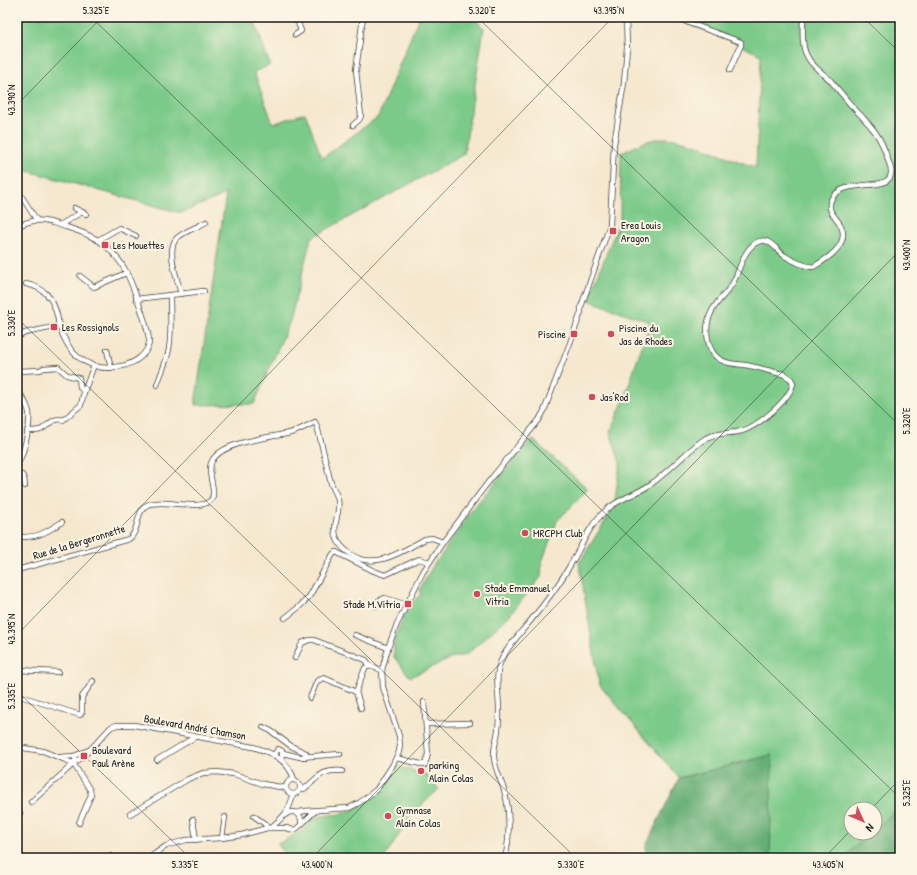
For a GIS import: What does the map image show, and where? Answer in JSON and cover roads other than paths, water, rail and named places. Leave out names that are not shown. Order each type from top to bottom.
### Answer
[{"type":"street","points":[[294,35],[301,31],[296,17]]},
{"type":"street","points":[[353,125],[361,116],[356,70],[363,17]]},
{"type":"street","points":[[268,828],[285,816],[295,812],[349,808],[359,803],[376,789],[396,758],[400,745],[399,736],[381,676],[388,648],[407,605],[429,562],[486,485],[539,420],[544,411],[574,334],[581,312],[581,307],[610,225],[614,144],[624,82],[627,47],[626,17]]},
{"type":"street","points":[[676,17],[741,42],[730,70]]},
{"type":"street","points":[[505,858],[508,843],[507,810],[505,792],[495,765],[494,752],[499,716],[498,672],[502,658],[508,648],[552,592],[572,563],[594,524],[604,512],[624,497],[649,485],[661,477],[691,449],[708,437],[742,431],[753,426],[771,412],[790,391],[792,383],[787,376],[751,366],[722,361],[715,355],[708,340],[707,324],[710,314],[732,285],[745,255],[756,243],[766,241],[786,256],[807,266],[813,267],[819,264],[838,249],[842,243],[844,234],[841,226],[829,208],[830,202],[835,194],[855,186],[882,184],[887,182],[891,175],[892,171],[885,149],[874,129],[828,78],[810,62],[803,42],[803,17]]},
{"type":"street","points":[[18,194],[27,195]]},
{"type":"street","points":[[18,194],[36,219]]},
{"type":"street","points":[[60,225],[84,213],[74,208]]},
{"type":"street","points":[[17,227],[25,222],[36,219],[82,232],[98,240],[107,247],[120,261],[126,273],[148,336],[149,342],[147,347],[140,358],[136,361],[111,368],[94,366],[78,358],[69,348],[59,326],[52,301],[47,294],[34,285],[26,284]]},
{"type":"street","points":[[181,294],[172,261],[174,243],[176,239],[206,222]]},
{"type":"street","points":[[98,240],[119,228],[136,236]]},
{"type":"street","points":[[80,276],[95,289],[126,273]]},
{"type":"street","points":[[136,299],[204,291]]},
{"type":"street","points":[[157,385],[169,351],[171,330],[170,296]]},
{"type":"street","points":[[17,337],[26,333],[59,326]]},
{"type":"street","points":[[108,350],[111,368]]},
{"type":"street","points":[[27,431],[40,430],[56,419],[60,418],[63,420],[81,405],[84,392],[94,366]]},
{"type":"street","points":[[17,370],[40,370],[44,368],[58,367],[66,375],[79,378],[80,387],[84,392]]},
{"type":"street","points":[[17,390],[24,399],[29,414],[22,455],[17,464]]},
{"type":"street","points":[[17,400],[24,399]]},
{"type":"street","name":"Rue de la Bergeronnette","points":[[17,570],[128,539],[134,533],[141,512],[147,505],[201,505],[208,503],[212,500],[214,494],[210,472],[211,462],[215,456],[237,444],[292,432],[315,422],[318,426],[331,484],[338,499],[339,508],[336,519],[335,535],[341,546],[351,555],[374,561],[384,560],[425,539],[432,538],[443,542]]},
{"type":"street","points":[[17,474],[22,475],[25,486]]},
{"type":"street","points":[[17,537],[27,538],[43,534],[62,522]]},
{"type":"street","points":[[285,618],[309,597],[333,554],[336,552],[374,572],[384,575],[419,559],[429,562]]},
{"type":"street","points":[[376,606],[378,601],[385,598],[407,605]]},
{"type":"street","points":[[355,635],[388,648]]},
{"type":"street","points":[[295,658],[302,643],[309,640],[314,640],[366,660],[370,666],[382,670]]},
{"type":"street","points":[[361,708],[356,692],[365,668],[370,666]]},
{"type":"street","points":[[17,670],[58,672]]},
{"type":"street","points":[[310,698],[317,681],[324,678],[356,692]]},
{"type":"street","points":[[17,696],[80,715],[82,712],[82,697],[93,681]]},
{"type":"street","points":[[396,758],[426,765],[428,754],[424,702]]},
{"type":"street","points":[[426,724],[470,723]]},
{"type":"street","name":"Boulevard André Chamson","points":[[31,802],[69,768],[72,763],[78,761],[111,727],[117,725],[134,726],[253,747],[274,755],[280,759],[289,767],[294,780]]},
{"type":"street","points":[[263,727],[271,730],[291,746],[306,753],[305,757]]},
{"type":"street","points":[[157,760],[194,737]]},
{"type":"street","points":[[17,747],[34,749],[60,757],[72,763],[92,795],[79,823]]},
{"type":"street","points":[[274,755],[278,749],[283,753],[300,757],[340,754]]},
{"type":"street","name":"Boulevard André Chamson","points":[[72,756],[89,750]]},
{"type":"street","points":[[280,759],[283,753]]},
{"type":"street","points":[[60,757],[72,756],[76,759],[72,763]]},
{"type":"street","points":[[293,794],[297,793],[300,789],[304,789],[311,781],[323,773],[333,770],[342,771]]},
{"type":"street","points":[[130,814],[188,779],[203,773],[217,772],[234,774],[263,784],[286,788],[293,794]]},
{"type":"street","points":[[286,788],[288,782],[294,780],[299,783],[300,789]]},
{"type":"street","points":[[286,828],[283,823],[292,802],[293,794]]},
{"type":"street","points":[[292,802],[295,812],[301,817],[301,823]]},
{"type":"street","points":[[150,858],[160,849],[173,843],[186,840],[222,838],[242,835],[268,828],[296,829],[306,818],[317,811]]},
{"type":"street","points":[[17,818],[20,813]]},
{"type":"street","points":[[254,816],[268,828]]},
{"type":"street","points":[[222,838],[225,817]]},
{"type":"street","points":[[193,819],[196,840]]},
{"type":"place","name":"Erea Louis Aragon","points":[[613,231]]},
{"type":"place","name":"Les Mouettes","points":[[105,245]]},
{"type":"place","name":"Les Rossignols","points":[[54,327]]},
{"type":"place","name":"Piscine","points":[[574,334]]},
{"type":"place","name":"Piscine du Jas de Rhodes","points":[[611,334]]},
{"type":"place","name":"Jas'Rod","points":[[592,397]]},
{"type":"place","name":"MRCPM Club","points":[[525,533]]},
{"type":"place","name":"Stade Emmanuel Vitria","points":[[477,594]]},
{"type":"place","name":"Stade M.Vitria","points":[[408,604]]},
{"type":"place","name":"Boulevard Paul Arène","points":[[84,756]]},
{"type":"place","name":"parking Alain Colas","points":[[421,771]]},
{"type":"place","name":"Gymnase Alain Colas","points":[[388,816]]}]
